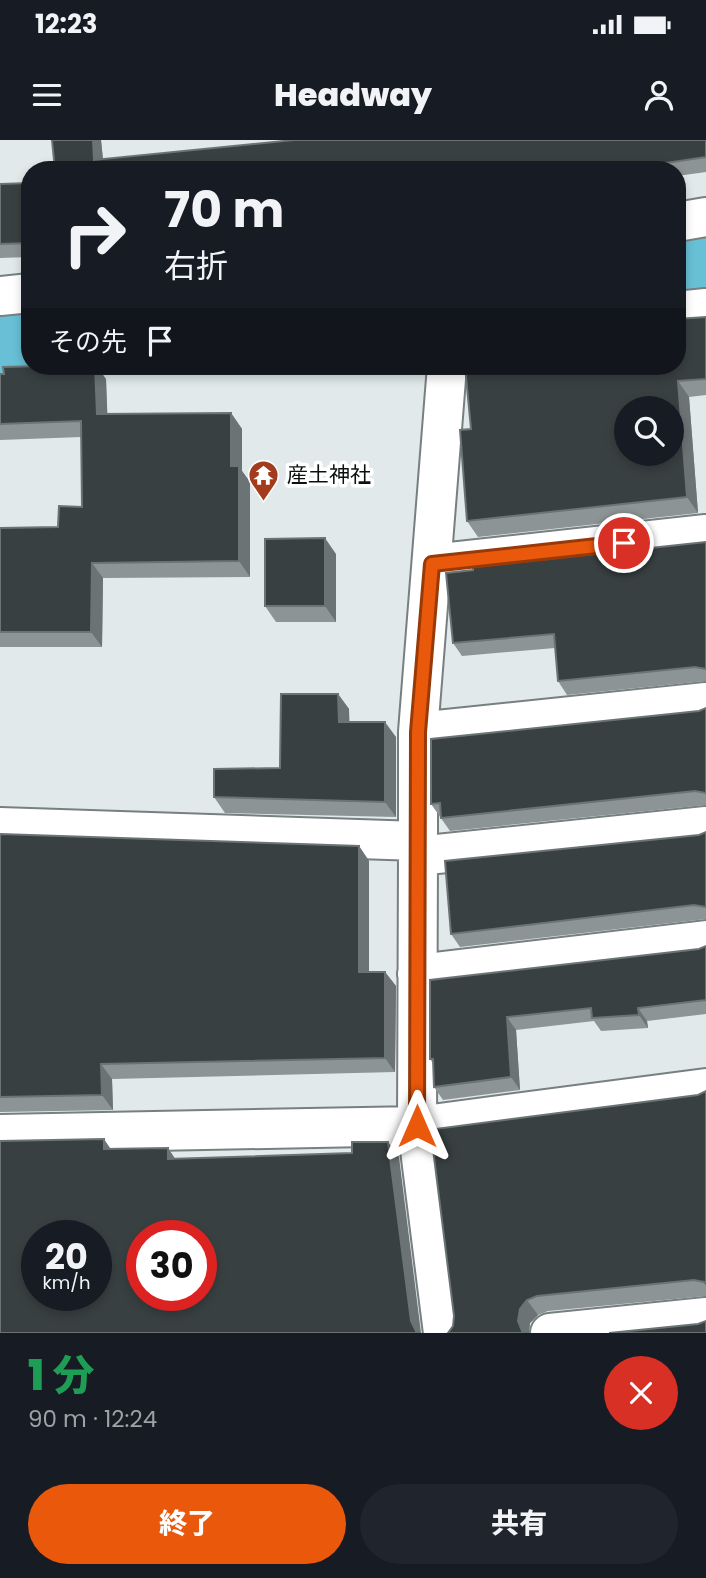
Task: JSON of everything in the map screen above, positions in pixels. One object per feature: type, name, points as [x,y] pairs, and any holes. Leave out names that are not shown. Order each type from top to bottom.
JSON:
[{"type":"street","points":[[686,220],[706,217]]},
{"type":"street","points":[[0,296],[21,294]]},
{"type":"street","points":[[686,310],[706,308]]},
{"type":"street","points":[[443,1333],[417,1126],[417,974],[418,732],[446,375]]},
{"type":"street","points":[[432,564],[706,534]]},
{"type":"street","points":[[418,732],[706,702]]},
{"type":"street","points":[[0,827],[418,849],[706,826]]},
{"type":"street","points":[[417,974],[706,940]]},
{"type":"street","points":[[0,1134],[417,1126],[706,1088]]},
{"type":"street","points":[[551,1333],[706,1317]]},
{"type":"building","points":[[52,140],[93,140],[94,160],[294,140],[706,140],[706,157],[680,161],[54,161]]},
{"type":"building","points":[[21,183],[21,243],[0,244],[0,184]]},
{"type":"building","points":[[706,317],[706,379],[678,381],[679,396],[614,396],[614,466],[684,466],[684,458],[687,497],[467,521],[460,430],[471,429],[466,375],[686,375],[686,318]]},
{"type":"building","points":[[21,366],[21,375],[95,375],[97,414],[231,413],[231,466],[239,466],[239,561],[92,563],[91,632],[0,632],[0,528],[58,527],[59,506],[82,507],[81,421],[0,424],[0,374],[4,374],[3,367]]},
{"type":"building","points":[[325,538],[325,606],[265,606],[265,539]]},
{"type":"building","points":[[706,542],[706,669],[695,667],[558,681],[554,634],[453,643],[446,573],[473,570],[473,567]]},
{"type":"building","points":[[281,694],[338,694],[339,722],[385,722],[385,802],[214,797],[214,769],[280,768]]},
{"type":"building","points":[[706,708],[706,793],[695,791],[441,818],[440,803],[431,804],[431,739],[699,711]]},
{"type":"building","points":[[706,832],[706,907],[694,905],[451,934],[445,861],[699,835]]},
{"type":"building","points":[[0,834],[359,846],[359,972],[385,972],[385,1058],[101,1064],[102,1095],[0,1097]]},
{"type":"building","points":[[706,946],[706,1000],[638,1008],[639,1015],[592,1018],[591,1008],[507,1017],[511,1077],[434,1087],[433,1059],[430,1059],[430,980],[699,949]]},
{"type":"building","points":[[706,1091],[706,1284],[694,1280],[537,1296],[527,1300],[520,1309],[518,1321],[524,1333],[448,1333],[453,1326],[454,1316],[432,1141],[436,1141],[435,1129],[698,1095]]},
{"type":"building","points":[[104,1139],[104,1149],[168,1148],[168,1159],[352,1153],[352,1142],[388,1142],[411,1321],[417,1333],[0,1333],[0,1141]]},
{"type":"building","points":[[706,1321],[706,1333],[609,1333],[698,1324]]},
{"type":"waterway","points":[[686,264],[706,262]]},
{"type":"waterway","points":[[0,344],[21,342]]},
{"type":"place","name":"産土神社","points":[[264,502]]},
{"type":"route","points":[[417,1126],[418,732],[432,564],[624,543]]}]
